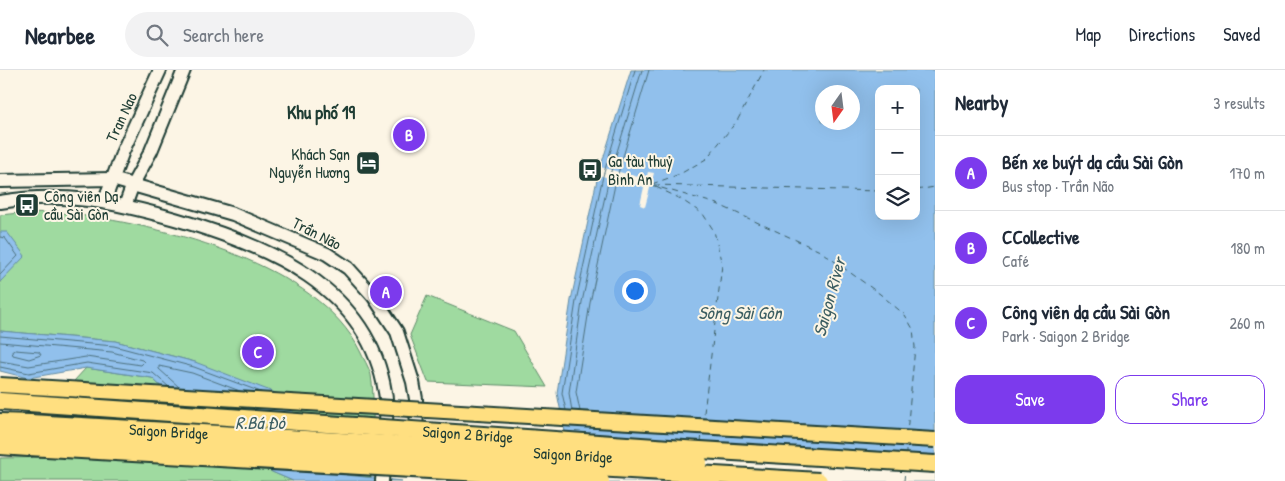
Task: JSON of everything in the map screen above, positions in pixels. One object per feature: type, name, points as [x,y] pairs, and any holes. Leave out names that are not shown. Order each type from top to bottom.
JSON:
[{"type":"highway","name":"Saigon 2 Bridge","points":[[0,401],[684,449],[935,464]]},
{"type":"highway","points":[[0,422],[29,435]]},
{"type":"highway","points":[[0,434],[29,435]]},
{"type":"highway","points":[[0,446],[29,435]]},
{"type":"highway","name":"Saigon Bridge","points":[[29,435],[935,475]]},
{"type":"highway","name":"Saigon Bridge","points":[[29,435],[818,481]]},
{"type":"main road","name":"Tran Nao","points":[[112,179],[160,70]]},
{"type":"main road","points":[[125,206],[133,184],[151,151],[184,70]]},
{"type":"main road","name":"Trần Não","points":[[0,181],[112,179],[133,184],[250,220],[316,248],[348,268],[377,301],[397,332],[413,382],[416,399],[417,453],[414,481]]},
{"type":"main road","points":[[104,202],[112,179]]},
{"type":"main road","points":[[0,202],[33,196],[62,196],[125,206],[227,234],[273,253],[326,287],[349,312],[370,347],[382,376],[386,400],[382,481]]},
{"type":"main road","name":"Saigon 2 Bridge","points":[[0,385],[935,440]]},
{"type":"main road","name":"Saigon Bridge","points":[[29,435],[602,481]]},
{"type":"green space","name":"Công viên Dạ cầu Sài Gòn","points":[[29,212],[66,213],[114,220],[195,240],[236,255],[276,273],[311,295],[339,321],[360,351],[371,375],[373,426],[371,478],[346,476],[306,430],[195,362],[115,341],[0,331],[0,215]]},
{"type":"green space","points":[[427,296],[514,331],[547,387],[428,382],[410,335]]},
{"type":"green space","points":[[86,368],[152,378],[195,418],[272,472],[293,481],[0,481],[0,458],[69,457],[74,381]]},
{"type":"water","name":"Sông Sài Gòn","points":[[631,70],[935,70],[935,481],[558,481],[565,432],[557,393],[571,300],[598,175]]},
{"type":"water","points":[[0,232],[7,232],[25,256],[0,282]]},
{"type":"water","name":"R.Bá Đỏ","points":[[0,331],[115,341],[195,362],[281,395],[306,430],[346,475],[402,481],[293,481],[272,472],[195,418],[152,378],[86,368],[28,378],[0,371]]},
{"type":"pier","points":[[600,167],[646,179],[648,172],[654,173],[645,207],[640,205],[644,187],[598,175]]},
{"type":"pier","points":[[560,448],[935,470],[935,481],[556,481]]},
{"type":"ferry route","points":[[652,184],[680,174],[706,159],[737,121],[764,70]]},
{"type":"ferry route","points":[[651,185],[717,204],[820,251],[880,294],[905,315],[913,329],[915,347],[907,433]]},
{"type":"ferry route","points":[[654,185],[875,191]]},
{"type":"ferry route","points":[[656,187],[679,198],[703,214],[714,231],[722,265],[703,421]]},
{"type":"ferry route","points":[[920,189],[935,187]]},
{"type":"ferry route","points":[[701,443],[702,432]]},
{"type":"ferry route","points":[[906,445],[906,456]]},
{"type":"ferry route","points":[[904,481],[905,470]]},
{"type":"place","name":"CCollective","points":[[409,135]]},
{"type":"place","name":"Khách Sạn Nguyễn Hương","points":[[368,163]]},
{"type":"place","name":"Ga tàu thuỷ Bình An","points":[[590,170]]},
{"type":"place","name":"Công viên Dạ cầu Sài Gòn","points":[[27,205]]},
{"type":"place","name":"Bến xe buýt dạ cầu Sài Gòn","points":[[386,292]]},
{"type":"place","name":"Công viên dạ cầu Sài Gòn","points":[[258,352]]},
{"type":"district","name":"Khu phố 19","points":[[321,112]]},
{"type":"water label","name":"Saigon River","points":[[829,297]]}]
